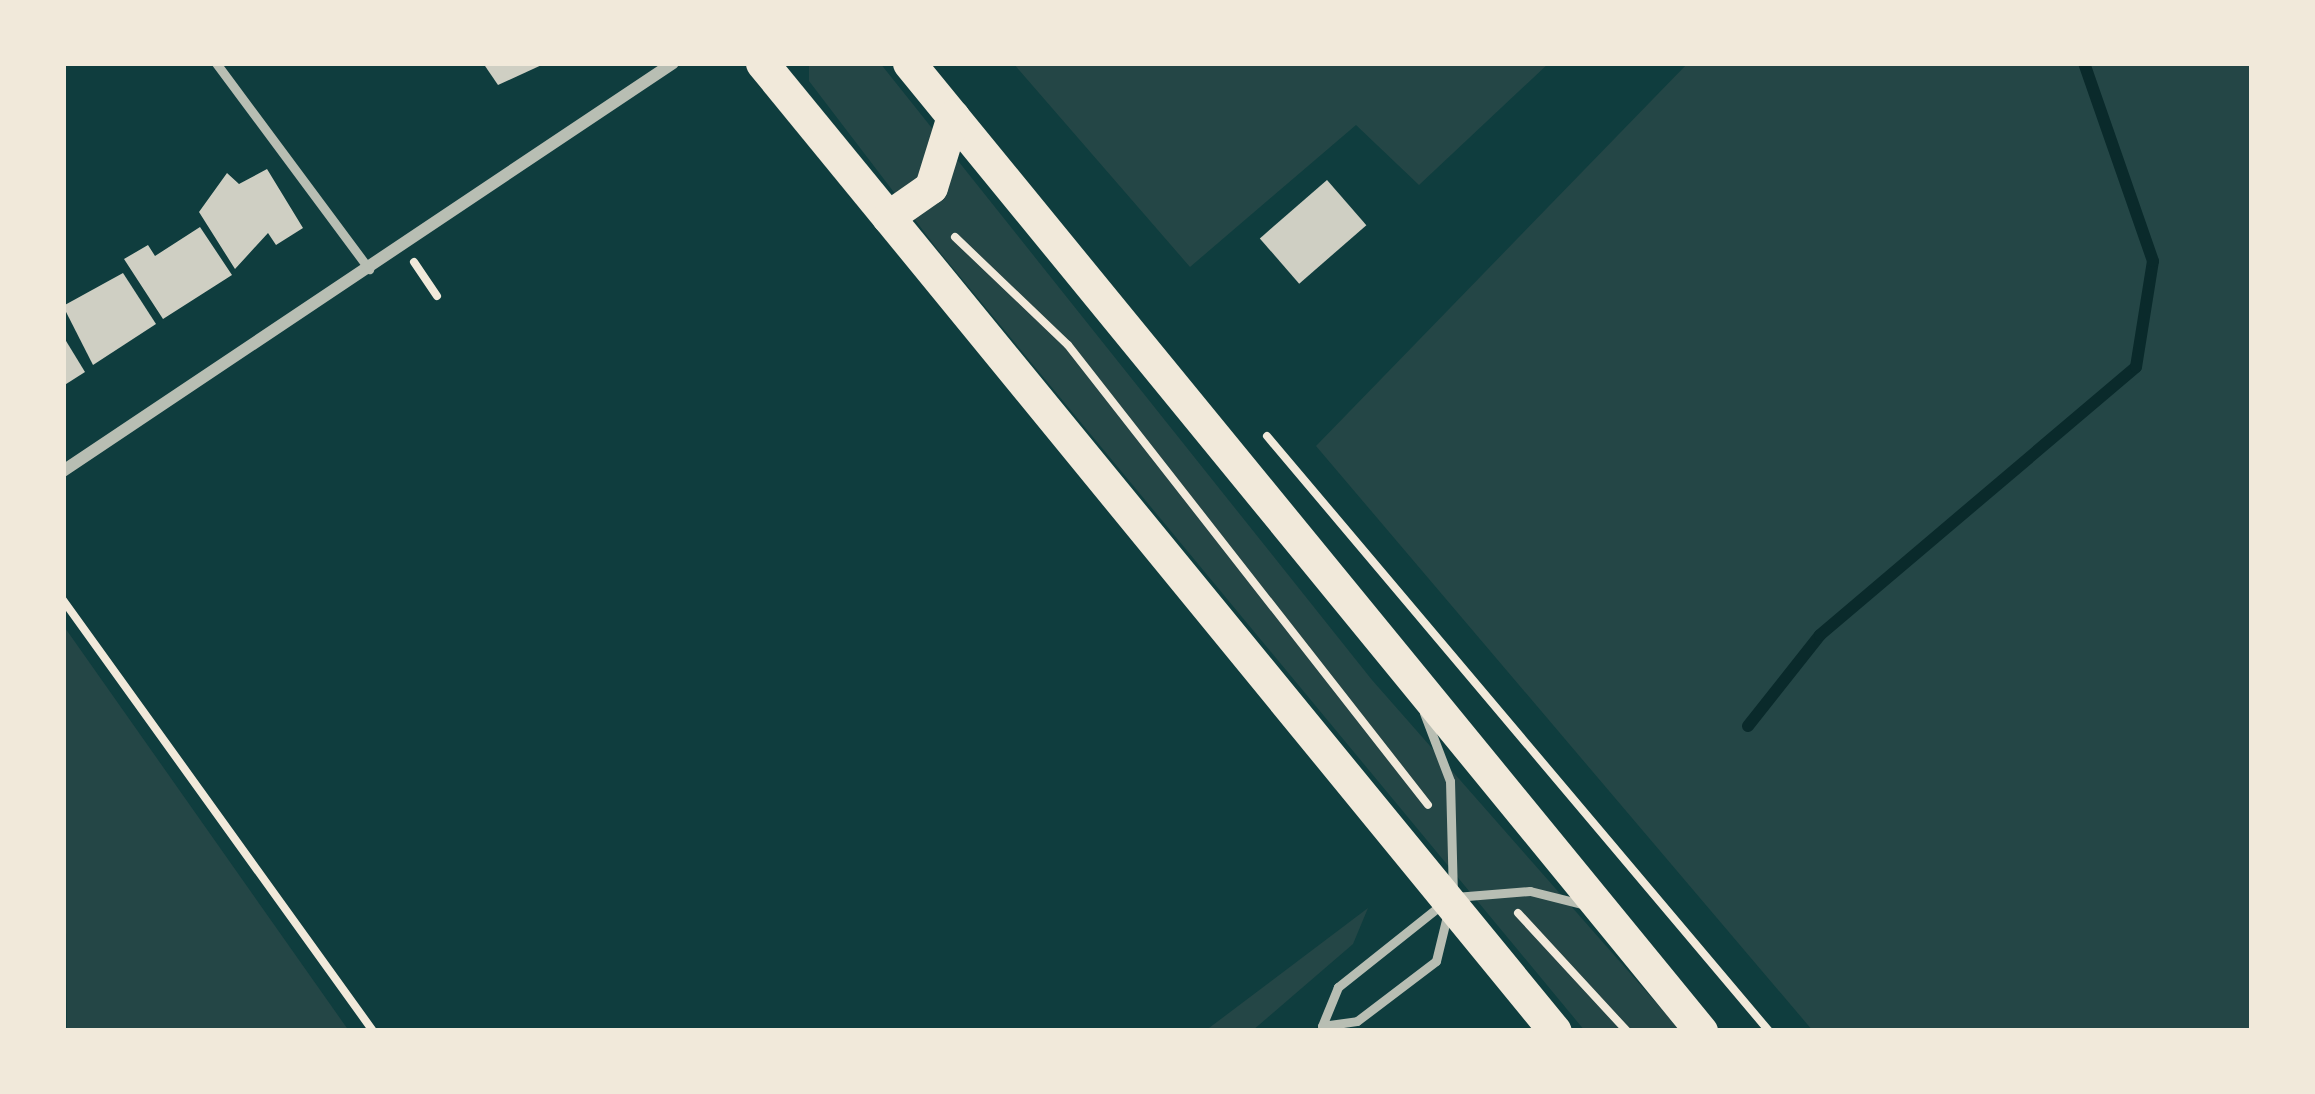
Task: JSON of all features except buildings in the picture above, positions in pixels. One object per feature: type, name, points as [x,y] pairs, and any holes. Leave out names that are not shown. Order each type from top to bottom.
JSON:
[{"type":"highway","points":[[762,63],[902,208],[1555,1031]]},
{"type":"highway","points":[[909,63],[1701,1031]]},
{"type":"highway","points":[[902,208],[931,187],[953,116]]},
{"type":"street","points":[[63,471],[673,63]]},
{"type":"lane","points":[[216,63],[369,269]]},
{"type":"lane","points":[[1319,1029],[1357,1021],[1436,961],[1452,897],[1460,842],[1446,763],[1399,659]]},
{"type":"lane","points":[[1319,1029],[1338,987],[1452,897],[1501,893],[1600,909]]},
{"type":"path","points":[[902,208],[1068,345],[1460,842]]},
{"type":"path","points":[[403,246],[437,296]]},
{"type":"path","points":[[1256,424],[1769,1031]]},
{"type":"path","points":[[63,600],[373,1031]]},
{"type":"path","points":[[1501,893],[1627,1031]]},
{"type":"shaded area","points":[[809,63],[880,63],[1372,680],[1681,1031],[1585,1031],[938,250],[809,81]]},
{"type":"shaded area","points":[[1013,63],[1549,63],[1419,185],[1356,125],[1190,267]]},
{"type":"shaded area","points":[[1688,63],[2252,63],[2252,1031],[1813,1031],[1316,446]]},
{"type":"shaded area","points":[[63,625],[349,1031],[67,1031]]},
{"type":"shaded area","points":[[1368,908],[1353,944],[1252,1031],[1205,1031]]},
{"type":"waterway","points":[[1748,726],[1820,635],[2136,367],[2153,261],[2084,63]]}]
